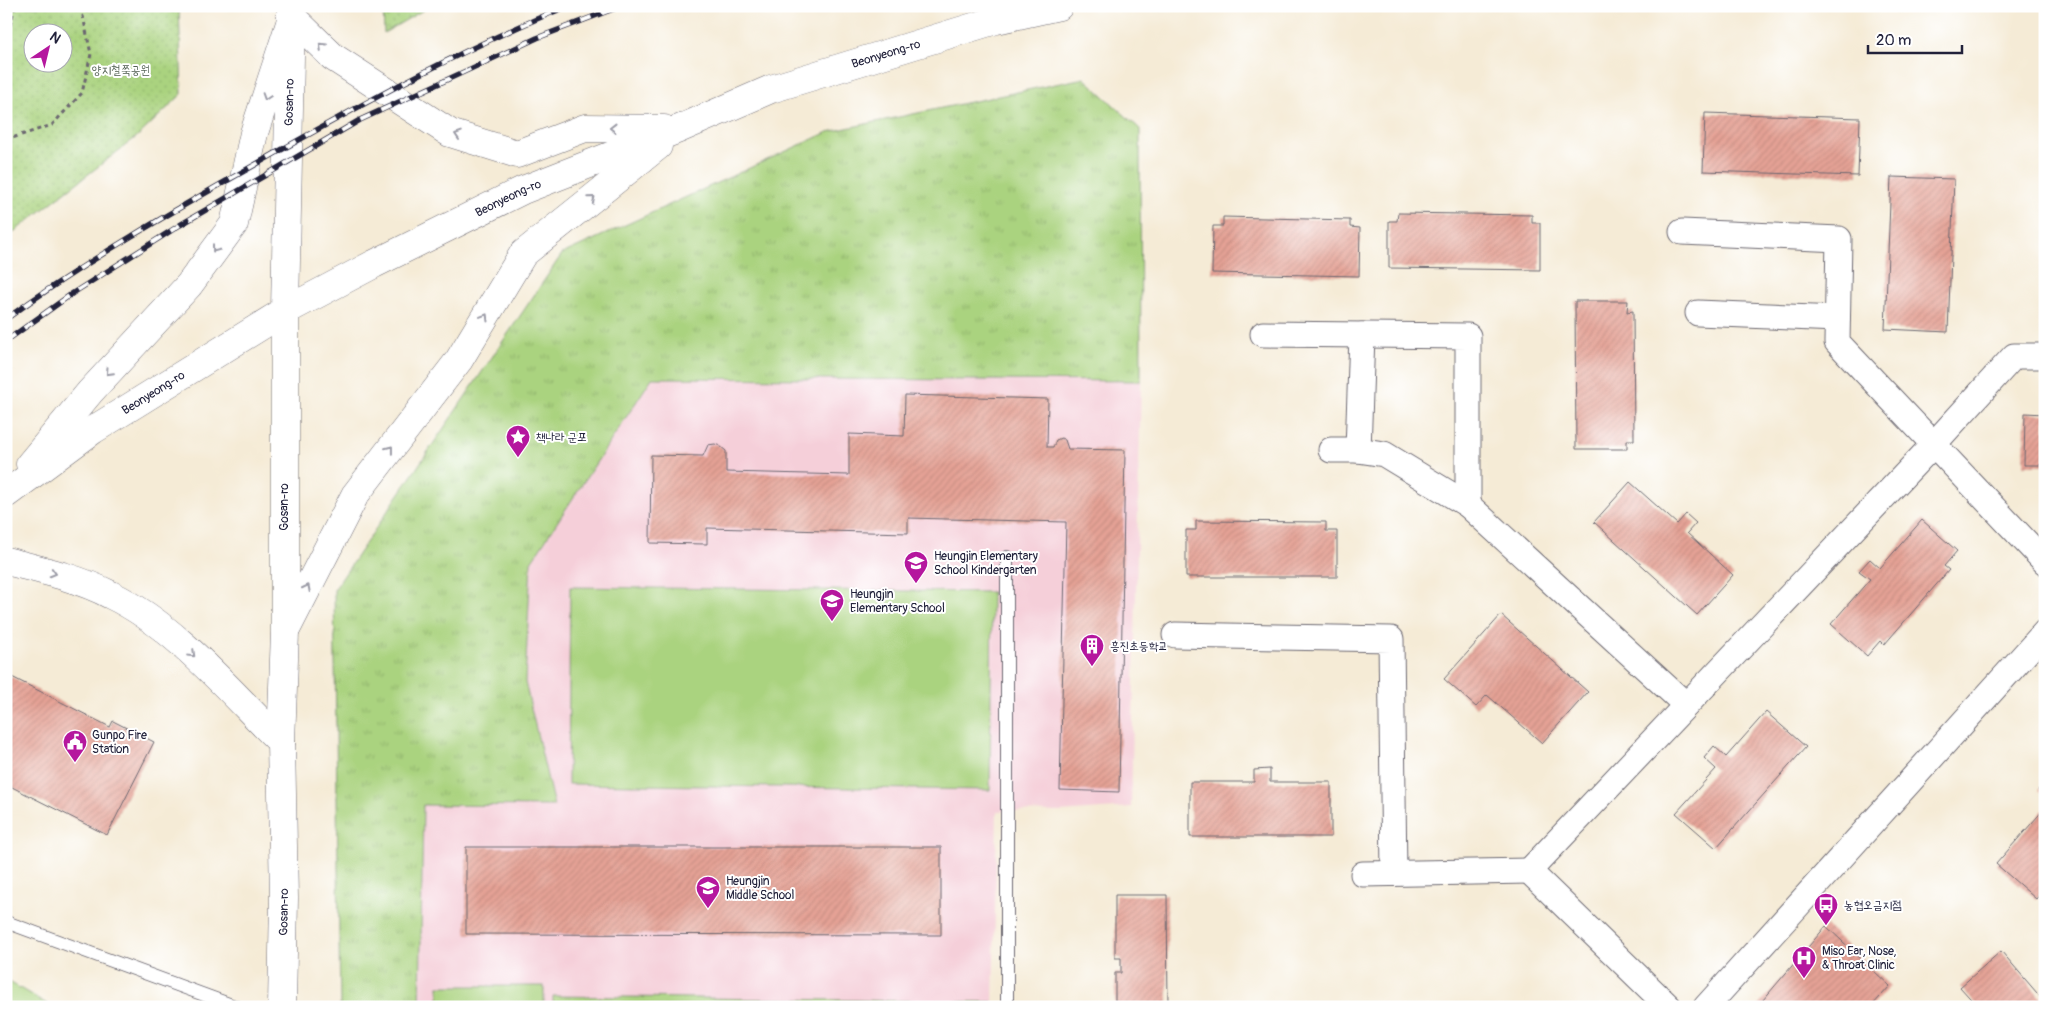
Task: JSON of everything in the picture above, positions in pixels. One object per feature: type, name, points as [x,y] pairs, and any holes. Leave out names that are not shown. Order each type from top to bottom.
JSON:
[{"type":"street","name":"Beonyeong-ro","points":[[6,493],[93,430],[285,311],[374,264],[523,190],[679,129],[771,89],[996,20],[1059,6]]},
{"type":"street","points":[[6,493],[90,392],[188,285],[234,224],[254,133],[292,12],[333,56],[450,133],[517,154],[585,128],[679,129]]},
{"type":"street","name":"Gosan-ro","points":[[282,1007],[284,898],[281,742],[285,632],[285,311],[292,12]]},
{"type":"street","points":[[285,632],[355,494],[459,360],[523,254],[679,129]]},
{"type":"street","points":[[1682,232],[1839,239],[1837,342],[2045,562]]},
{"type":"street","points":[[1698,313],[1837,319]]},
{"type":"street","points":[[1263,334],[1468,336],[1468,505]]},
{"type":"street","points":[[1358,450],[1362,335]]},
{"type":"street","points":[[1363,874],[1529,871],[1933,445],[2014,356],[2045,356]]},
{"type":"street","points":[[1330,450],[1358,450],[1384,454],[1468,505],[1686,705]]},
{"type":"street","points":[[6,561],[83,582],[114,596],[146,616],[177,639],[281,742]]},
{"type":"street","points":[[1706,1007],[2045,632]]},
{"type":"street","points":[[1175,635],[1391,639],[1394,874]]},
{"type":"street","points":[[1529,871],[1669,1007]]},
{"type":"lane","points":[[1007,557],[1007,1007]]},
{"type":"lane","points":[[6,922],[237,1007]]},
{"type":"path","points":[[6,41],[15,6]]},
{"type":"path","points":[[6,140],[52,125],[82,93],[91,54],[83,16],[90,6]]},
{"type":"shaded area","name":"Heungjin Elementary School","points":[[652,378],[1141,381],[1131,807],[1060,812],[997,811],[993,1007],[420,1007],[423,805],[554,806],[525,682],[531,562]]},
{"type":"green space","name":"양지철쭉공원","points":[[6,6],[179,6],[182,94],[139,135],[6,238]]},
{"type":"green space","points":[[383,6],[430,6],[384,33]]},
{"type":"green space","points":[[1084,78],[1140,129],[1141,381],[652,378],[531,562],[525,682],[554,806],[423,805],[420,1007],[340,1007],[334,590],[562,254],[828,132]]},
{"type":"green space","points":[[570,587],[992,592],[990,790],[568,784]]},
{"type":"green space","points":[[6,980],[52,1007],[6,1007]]},
{"type":"green space","points":[[439,986],[544,986],[544,1007],[439,1007]]},
{"type":"green space","points":[[553,996],[992,1002],[992,1007],[553,1007]]},
{"type":"building","points":[[1705,113],[1860,118],[1858,176],[1703,171]]},
{"type":"building","points":[[1891,177],[1954,179],[1948,332],[1885,329]]},
{"type":"building","points":[[1398,213],[1532,215],[1532,223],[1540,223],[1540,270],[1389,268],[1389,221],[1397,221]]},
{"type":"building","points":[[1223,217],[1350,220],[1350,227],[1360,228],[1359,276],[1212,273],[1213,226],[1223,226]]},
{"type":"building","points":[[1575,301],[1628,301],[1627,312],[1633,311],[1634,440],[1627,440],[1627,449],[1576,449]]},
{"type":"building","name":"흥진초등학교","points":[[905,395],[1048,399],[1047,447],[1053,447],[1056,440],[1061,438],[1065,440],[1068,449],[1125,450],[1119,792],[1060,790],[1066,522],[908,518],[908,533],[707,528],[707,544],[650,543],[651,455],[703,456],[708,445],[715,444],[726,451],[726,472],[849,475],[849,434],[904,436]]},
{"type":"building","points":[[2025,413],[2045,414],[2045,465],[2024,465]]},
{"type":"building","points":[[1630,482],[1677,524],[1686,514],[1696,523],[1687,533],[1733,575],[1697,615],[1594,522]]},
{"type":"building","points":[[1922,520],[1957,551],[1944,566],[1949,570],[1884,645],[1880,641],[1867,656],[1831,624],[1870,579],[1859,571],[1870,559],[1880,568]]},
{"type":"building","points":[[1196,521],[1326,522],[1326,531],[1337,531],[1337,577],[1186,577],[1186,530],[1196,530]]},
{"type":"building","points":[[1501,615],[1588,692],[1542,743],[1487,695],[1476,707],[1444,679]]},
{"type":"building","name":"Gunpo Fire Station","points":[[6,674],[110,727],[113,721],[154,742],[107,835],[6,784]]},
{"type":"building","points":[[1766,712],[1806,747],[1716,848],[1676,813],[1716,769],[1704,758],[1714,746],[1726,757]]},
{"type":"building","points":[[1270,769],[1270,782],[1331,782],[1331,837],[1190,837],[1190,782],[1254,782],[1254,770]]},
{"type":"building","points":[[2045,782],[2045,797],[2038,790]]},
{"type":"building","points":[[2045,808],[2045,889],[2036,899],[1996,864]]},
{"type":"building","points":[[466,847],[941,847],[941,935],[466,934]]},
{"type":"building","points":[[1115,895],[1167,895],[1168,1007],[1115,1007],[1115,973],[1121,973],[1121,958],[1115,958]]},
{"type":"building","points":[[1826,926],[1890,986],[1871,1007],[1757,1007]]},
{"type":"building","points":[[2001,951],[2043,1000],[2045,999],[2045,1007],[1978,1007],[1960,987]]},
{"type":"railway","points":[[6,319],[68,276],[131,237],[335,120],[450,59],[568,6]]},
{"type":"railway","points":[[6,341],[73,293],[180,225],[360,120],[537,38],[621,6]]},
{"type":"place","name":"책나라 군포","points":[[518,458]]},
{"type":"place","name":"Heungjin Elementary School Kindergarten","points":[[916,584]]},
{"type":"place","name":"Heungjin Elementary School","points":[[832,622]]},
{"type":"place","name":"흥진초등학교","points":[[1092,667]]},
{"type":"place","name":"Gunpo Fire Station","points":[[75,763]]},
{"type":"place","name":"Heungjin Middle School","points":[[708,909]]},
{"type":"place","name":"농협오금지점","points":[[1826,926]]},
{"type":"place","name":"Miso Ear, Nose, & Throat Clinic","points":[[1804,979]]}]
